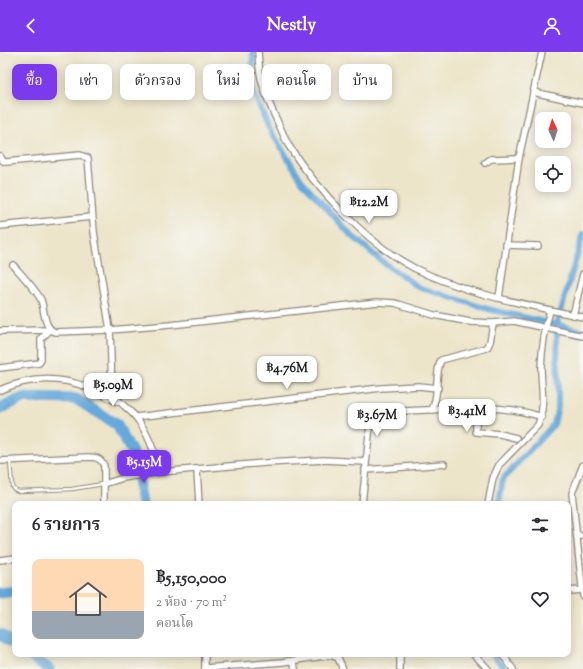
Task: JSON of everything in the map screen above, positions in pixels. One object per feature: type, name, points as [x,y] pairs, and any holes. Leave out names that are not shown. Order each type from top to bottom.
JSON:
[{"type":"street","points":[[258,52],[261,80],[288,145],[317,183],[350,219],[386,250],[414,267],[442,280],[498,298],[583,317]]},
{"type":"street","points":[[498,298],[519,158],[542,52]]},
{"type":"street","points":[[533,92],[583,103]]},
{"type":"street","points":[[0,156],[3,161],[6,162],[80,156],[88,158],[90,166],[92,217],[110,330],[111,384],[113,393],[136,417],[147,435],[161,472]]},
{"type":"street","points":[[485,163],[491,160],[519,158]]},
{"type":"street","points":[[0,226],[92,217]]},
{"type":"street","points":[[506,244],[538,246]]},
{"type":"street","points":[[13,265],[40,299],[47,325],[50,330]]},
{"type":"street","points":[[571,314],[583,274]]},
{"type":"street","points":[[0,331],[50,330],[60,333],[110,330],[194,323],[377,302],[395,303],[434,315],[470,322],[493,323],[514,321],[583,336]]},
{"type":"street","points":[[489,501],[493,478],[499,465],[538,425],[542,417],[543,404],[541,367],[553,310]]},
{"type":"street","points":[[432,410],[436,402],[438,367],[441,360],[487,348],[490,342],[493,323]]},
{"type":"street","points":[[0,368],[39,363],[41,360],[40,339],[50,330]]},
{"type":"street","points":[[0,390],[21,382],[48,379],[83,386],[120,402]]},
{"type":"street","points":[[136,417],[381,388],[418,386],[438,388]]},
{"type":"street","points":[[362,501],[365,462],[371,415],[379,412],[496,407],[526,412],[542,417]]},
{"type":"street","points":[[473,408],[476,411],[476,432],[500,434],[516,438]]},
{"type":"street","points":[[0,461],[88,457],[97,458],[103,464],[104,501]]},
{"type":"street","points":[[104,484],[123,478],[161,472],[302,461],[365,462]]},
{"type":"street","points":[[365,470],[444,464]]},
{"type":"street","points":[[571,591],[582,593],[572,493],[583,465]]},
{"type":"street","points":[[197,470],[199,501]]},
{"type":"street","points":[[576,536],[583,536]]},
{"type":"street","points":[[0,560],[12,558]]},
{"type":"street","points":[[205,657],[205,668],[326,657]]},
{"type":"street","points":[[337,657],[340,660],[343,669]]},
{"type":"street","points":[[400,657],[400,669]]},
{"type":"street","points":[[477,657],[488,669]]},
{"type":"street","points":[[504,657],[513,669]]},
{"type":"street","points":[[294,661],[295,669]]},
{"type":"lane","points":[[10,461],[12,486],[18,491],[72,489],[104,484]]},
{"type":"waterway","points":[[253,52],[252,72],[254,94],[269,128],[302,181],[350,234],[384,263],[418,287],[488,309],[583,331]]},
{"type":"waterway","points":[[499,501],[503,479],[554,424],[558,406],[557,325],[583,234]]},
{"type":"waterway","points":[[0,409],[22,398],[76,399],[117,425],[134,456],[142,501]]},
{"type":"waterway","points":[[0,593],[12,591]]},
{"type":"waterway","points":[[0,634],[12,643]]},
{"type":"waterway","points":[[32,657],[49,669]]},
{"type":"waterway","points":[[495,657],[506,669]]}]
